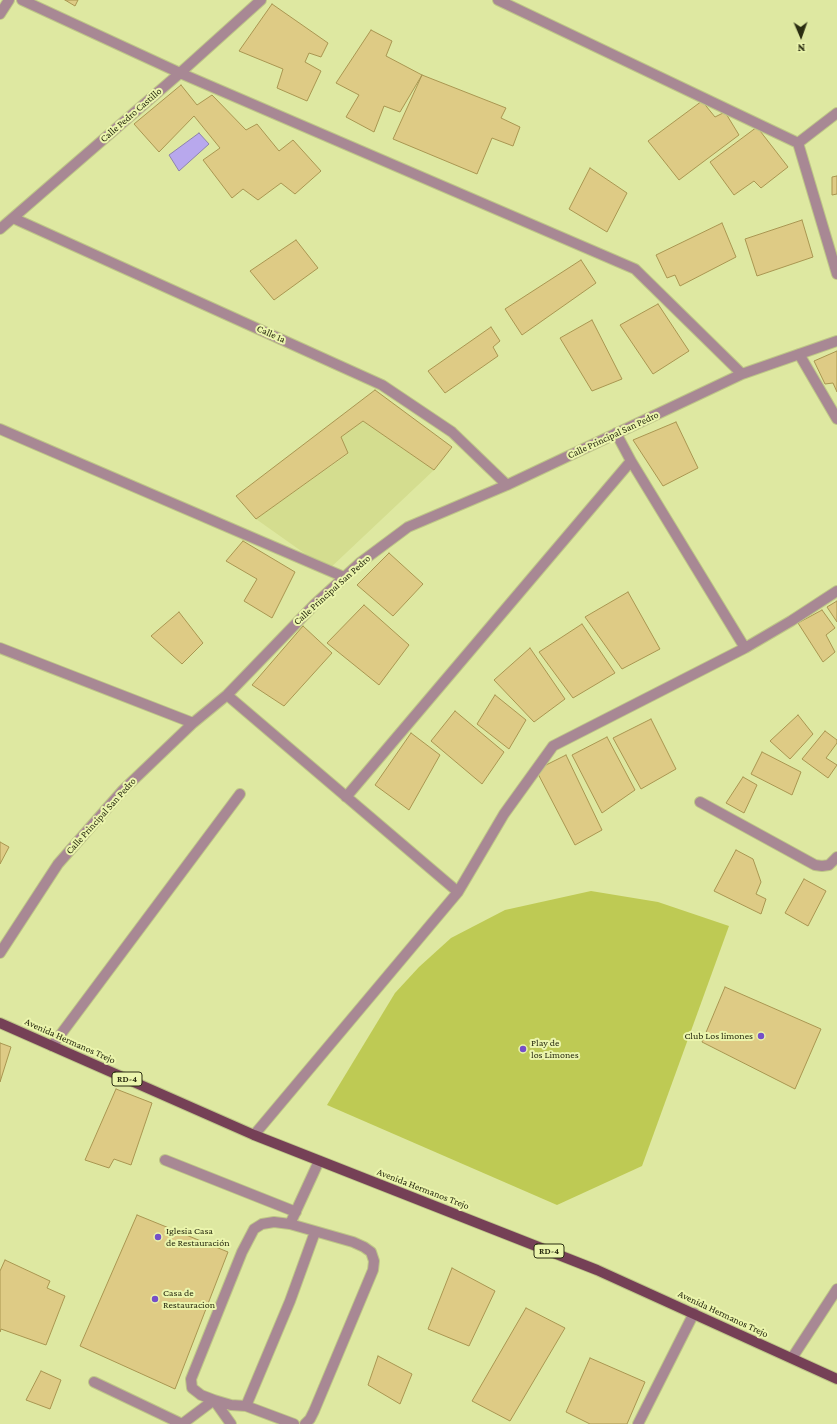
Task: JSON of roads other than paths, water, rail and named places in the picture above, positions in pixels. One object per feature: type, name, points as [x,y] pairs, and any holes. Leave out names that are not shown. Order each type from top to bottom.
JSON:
[{"type":"main road","name":"Avenida Hermanos Trejo","points":[[0,1023],[254,1135],[597,1270],[837,1379]]},
{"type":"street","points":[[0,14],[9,0]]},
{"type":"street","points":[[22,0],[180,73],[635,269],[742,374]]},
{"type":"street","name":"Calle Pedro Castillo","points":[[0,229],[180,73],[261,0]]},
{"type":"street","points":[[498,0],[798,143],[837,274]]},
{"type":"street","points":[[798,143],[837,114]]},
{"type":"street","name":"Calle 1a","points":[[13,218],[382,385],[452,432],[507,485]]},
{"type":"street","name":"Calle Principal San Pedro","points":[[0,954],[58,864],[123,790],[193,723],[227,695],[315,604],[344,577],[361,562],[408,527],[507,485],[742,374],[837,341]]},
{"type":"street","points":[[799,354],[837,419]]},
{"type":"street","points":[[0,429],[344,577]]},
{"type":"street","points":[[616,433],[631,462],[745,648]]},
{"type":"street","points":[[346,797],[631,462]]},
{"type":"street","points":[[254,1135],[458,892],[504,814],[553,746],[745,648],[791,621],[837,591]]},
{"type":"street","points":[[0,648],[193,723]]},
{"type":"street","points":[[227,695],[458,892]]},
{"type":"street","points":[[52,1046],[240,794]]},
{"type":"street","points":[[700,802],[815,865],[829,865],[837,857]]},
{"type":"street","points":[[165,1160],[296,1212]]},
{"type":"street","points":[[290,1224],[319,1161]]},
{"type":"street","points":[[294,1424],[246,1406],[231,1405],[214,1400],[194,1391],[192,1388],[191,1379],[242,1252],[254,1229],[262,1224],[274,1222],[290,1224],[353,1242],[364,1247],[370,1252],[374,1261],[373,1270],[314,1411],[310,1419],[305,1424]]},
{"type":"street","points":[[246,1406],[290,1301],[315,1232]]},
{"type":"street","points":[[792,1358],[837,1289]]},
{"type":"street","points":[[638,1424],[694,1313]]},
{"type":"street","points":[[94,1382],[182,1424],[214,1400]]},
{"type":"street","points":[[214,1400],[231,1424]]},
{"type":"place","name":"Club Los limones","points":[[761,1036]]},
{"type":"place","name":"Play de los Limones","points":[[523,1049]]},
{"type":"place","name":"Iglesia Casa de Restauración","points":[[158,1237]]},
{"type":"place","name":"Casa de Restauracion","points":[[155,1299]]}]
